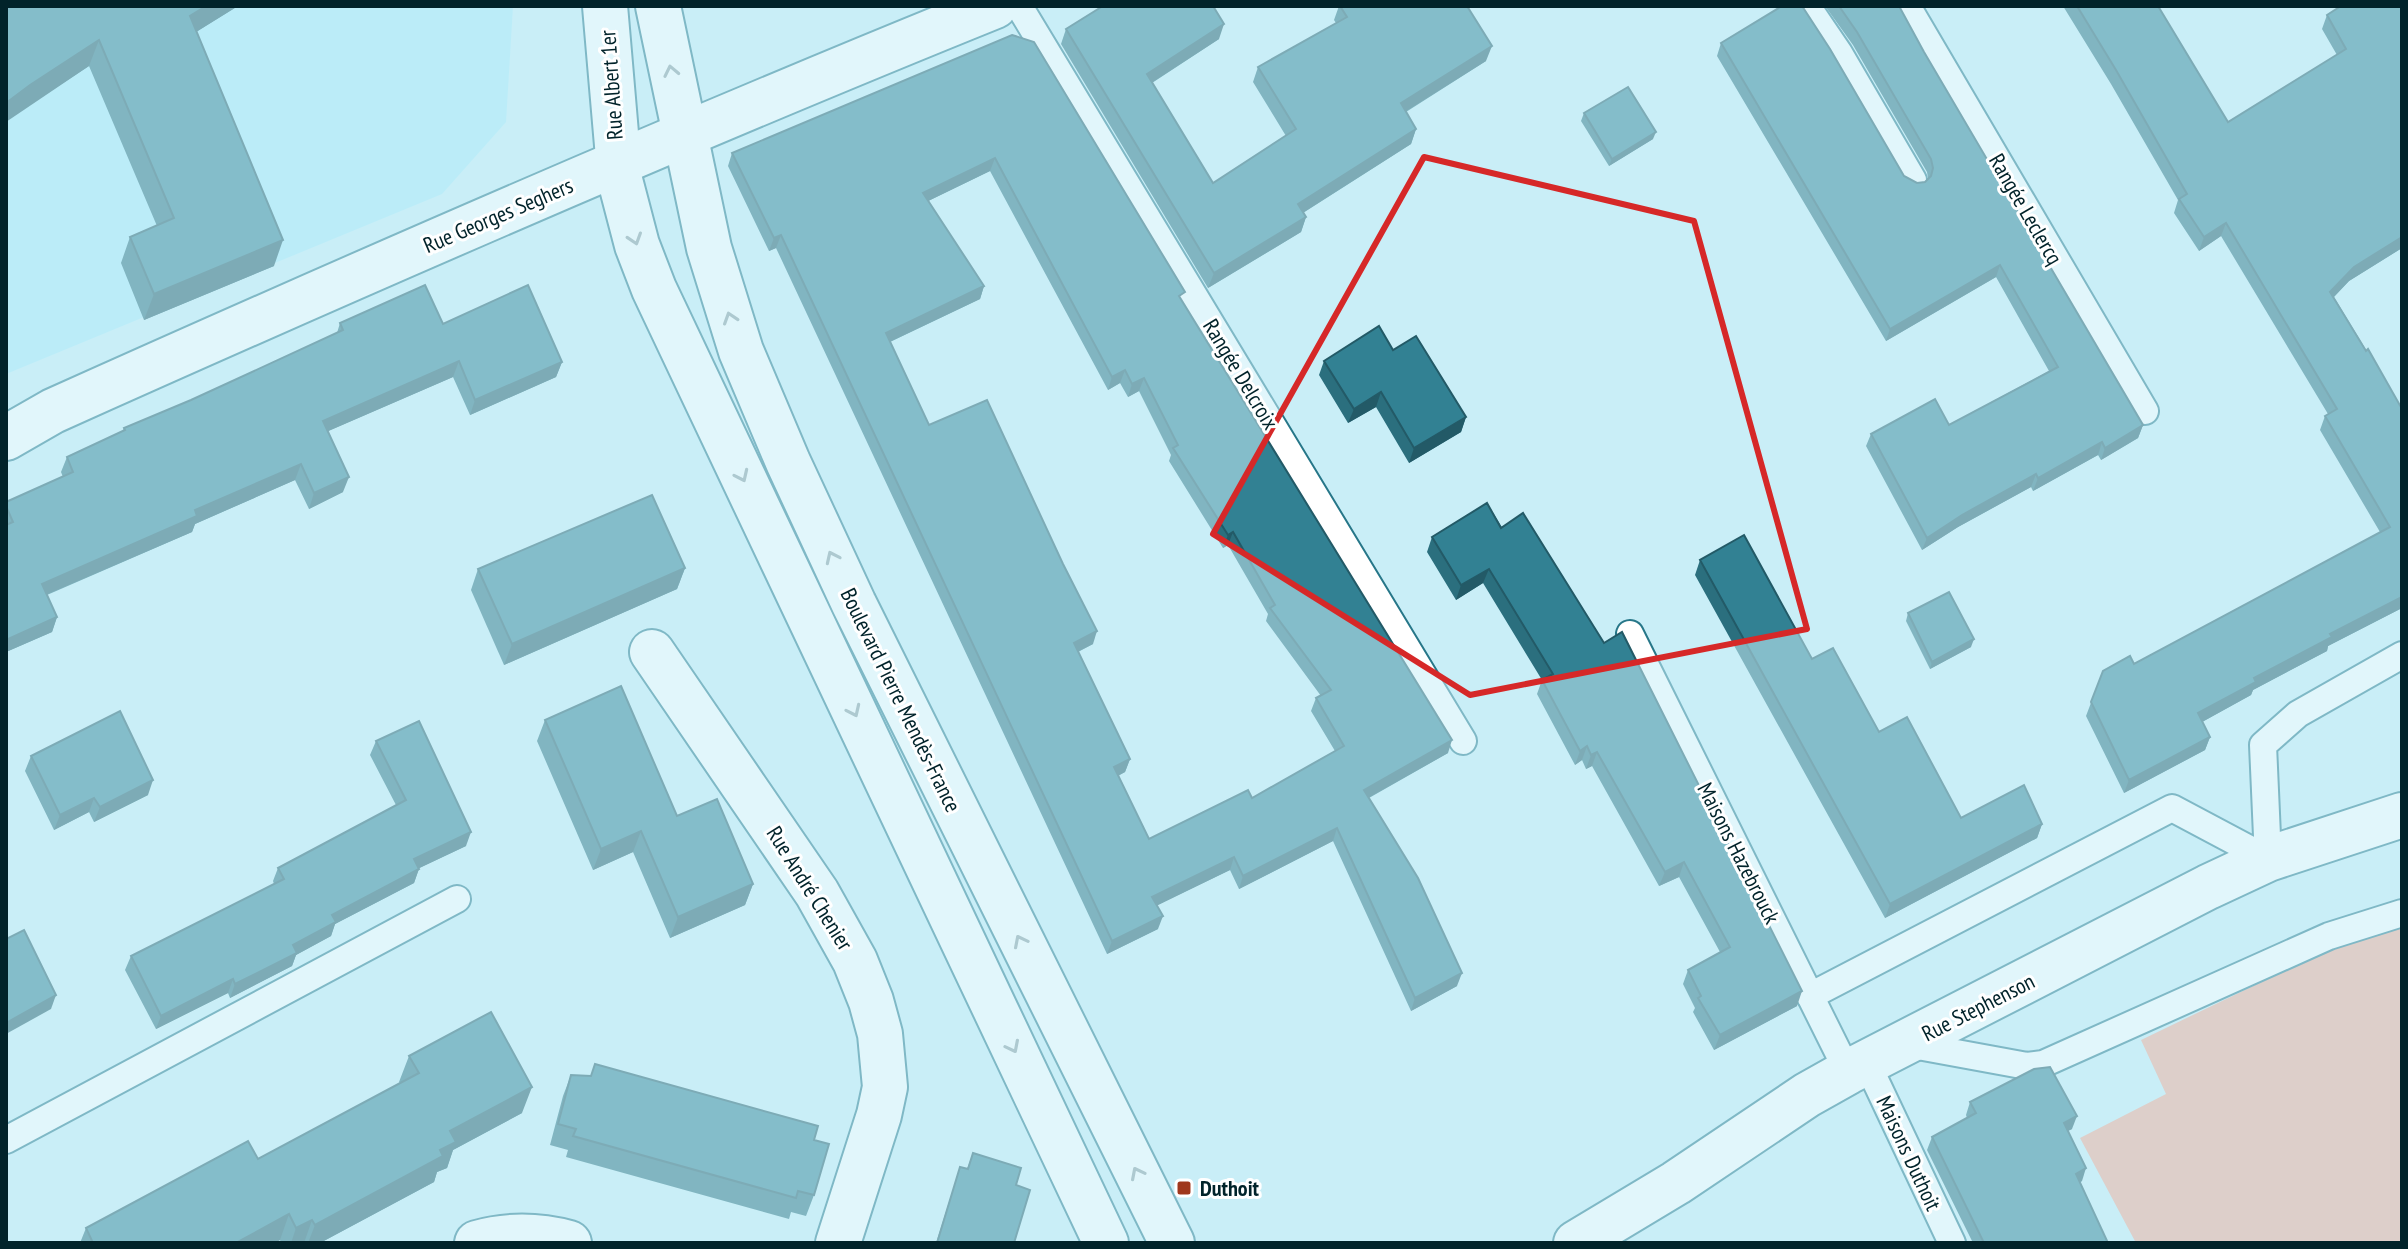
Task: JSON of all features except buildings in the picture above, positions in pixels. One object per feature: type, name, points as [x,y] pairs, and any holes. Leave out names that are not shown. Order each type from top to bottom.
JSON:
[{"type":"street","name":"Rue Albert 1er","points":[[605,6],[618,163]]},
{"type":"street","points":[[658,6],[684,135]]},
{"type":"street","name":"Rue Georges Seghers","points":[[6,438],[53,411],[173,357],[618,163],[995,6]]},
{"type":"street","name":"Boulevard Pierre Mendès-France","points":[[684,135],[723,297],[741,351],[788,462],[966,832],[1172,1243]]},
{"type":"street","name":"Boulevard Pierre Mendès-France","points":[[618,163],[626,212],[654,289],[1106,1243]]},
{"type":"street","name":"Rue André Chenier","points":[[652,652],[817,893],[855,961],[871,1001],[880,1034],[885,1087],[838,1243]]},
{"type":"street","name":"Rue Stephenson","points":[[1576,1243],[1676,1183],[1807,1095],[1858,1067],[2268,859],[2402,815]]},
{"type":"street","points":[[477,1243],[514,1236],[569,1243]]},
{"type":"lane","name":"Rangée Delcroix","points":[[1019,6],[1463,741]]},
{"type":"lane","points":[[1807,6],[1839,53],[1913,180]]},
{"type":"lane","name":"Rangée Leclercq","points":[[1907,6],[2145,411]]},
{"type":"lane","name":"Maisons Hazebrouck","points":[[1630,634],[1810,996],[1858,1067]]},
{"type":"lane","points":[[2268,859],[2263,745],[2298,714],[2402,655]]},
{"type":"lane","points":[[1810,996],[2172,808],[2268,859]]},
{"type":"lane","points":[[6,1140],[457,899]]},
{"type":"lane","points":[[1907,1044],[2027,1066],[2043,1064],[2329,936],[2402,913]]},
{"type":"lane","name":"Maisons Duthoit","points":[[1858,1067],[1952,1243]]},
{"type":"highlighted area","points":[[1424,157],[1694,221],[1807,629],[1470,695],[1213,534]]},
{"type":"shaded area","points":[[6,6],[513,6],[506,122],[442,194],[6,374]]},
{"type":"shaded area","points":[[2402,928],[2402,1243],[2136,1243],[2080,1138],[2166,1094],[2141,1040],[2336,946]]},
{"type":"place","name":"Duthoit","points":[[1184,1188]]}]
